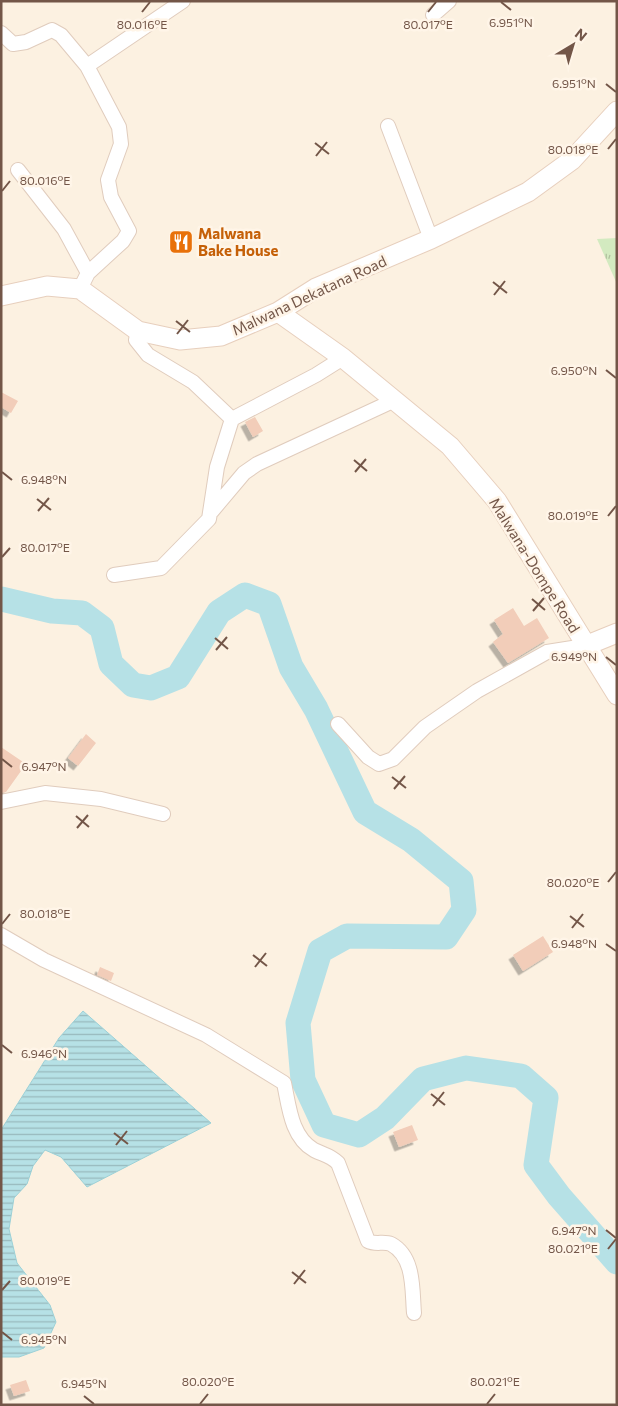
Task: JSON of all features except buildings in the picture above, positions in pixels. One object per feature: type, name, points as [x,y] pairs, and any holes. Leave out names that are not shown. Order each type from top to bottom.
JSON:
[{"type":"main road","name":"Malwana Dekatana Road","points":[[84,281],[138,330],[180,340],[221,336],[278,312],[316,288],[431,239],[528,192],[572,160],[617,111]]},
{"type":"main road","points":[[1,296],[47,286],[84,281]]},
{"type":"main road","name":"Malwana-Dompe Road","points":[[278,312],[343,358],[450,446],[498,502],[585,646],[617,695]]},
{"type":"main road","points":[[585,646],[617,633]]},
{"type":"street","points":[[87,66],[183,1]]},
{"type":"street","points":[[433,15],[449,1]]},
{"type":"street","points":[[1,33],[13,44],[26,42],[52,30],[61,35],[87,66],[119,127],[121,144],[108,180],[111,197],[129,231],[123,241],[84,281],[64,229],[18,170]]},
{"type":"street","points":[[388,126],[431,239]]},
{"type":"street","points":[[138,330],[136,340],[148,355],[193,382],[232,419]]},
{"type":"street","points":[[114,576],[160,568],[209,519],[212,511],[217,467],[232,419],[316,375],[343,358]]},
{"type":"street","points":[[212,511],[244,473],[257,464],[395,400]]},
{"type":"street","points":[[338,724],[368,757],[379,764],[393,759],[425,727],[477,691],[547,652],[585,646]]},
{"type":"street","points":[[1,802],[45,794],[101,799],[163,814]]},
{"type":"street","points":[[1,936],[44,960],[206,1035],[284,1083],[291,1118],[298,1133],[313,1149],[330,1155],[338,1163],[368,1241],[390,1244],[404,1255],[411,1272],[414,1313]]},
{"type":"green space","points":[[617,238],[617,284],[597,239]]},
{"type":"water","points":[[83,1011],[211,1123],[87,1187],[61,1157],[45,1150],[33,1166],[27,1184],[14,1198],[9,1229],[17,1263],[50,1305],[56,1322],[44,1348],[19,1357],[1,1357],[1,1130],[59,1038]]},
{"type":"waterway","points":[[1,599],[52,611],[82,613],[102,628],[111,664],[133,685],[151,688],[178,677],[219,612],[245,595],[269,604],[291,667],[316,709],[365,812],[411,840],[461,881],[464,910],[446,937],[347,936],[320,951],[298,1023],[303,1080],[324,1125],[359,1135],[385,1118],[423,1079],[466,1068],[521,1076],[546,1098],[536,1165],[559,1196],[617,1262]]},
{"type":"place","name":"Malwana Bake House","points":[[181,242]]}]
